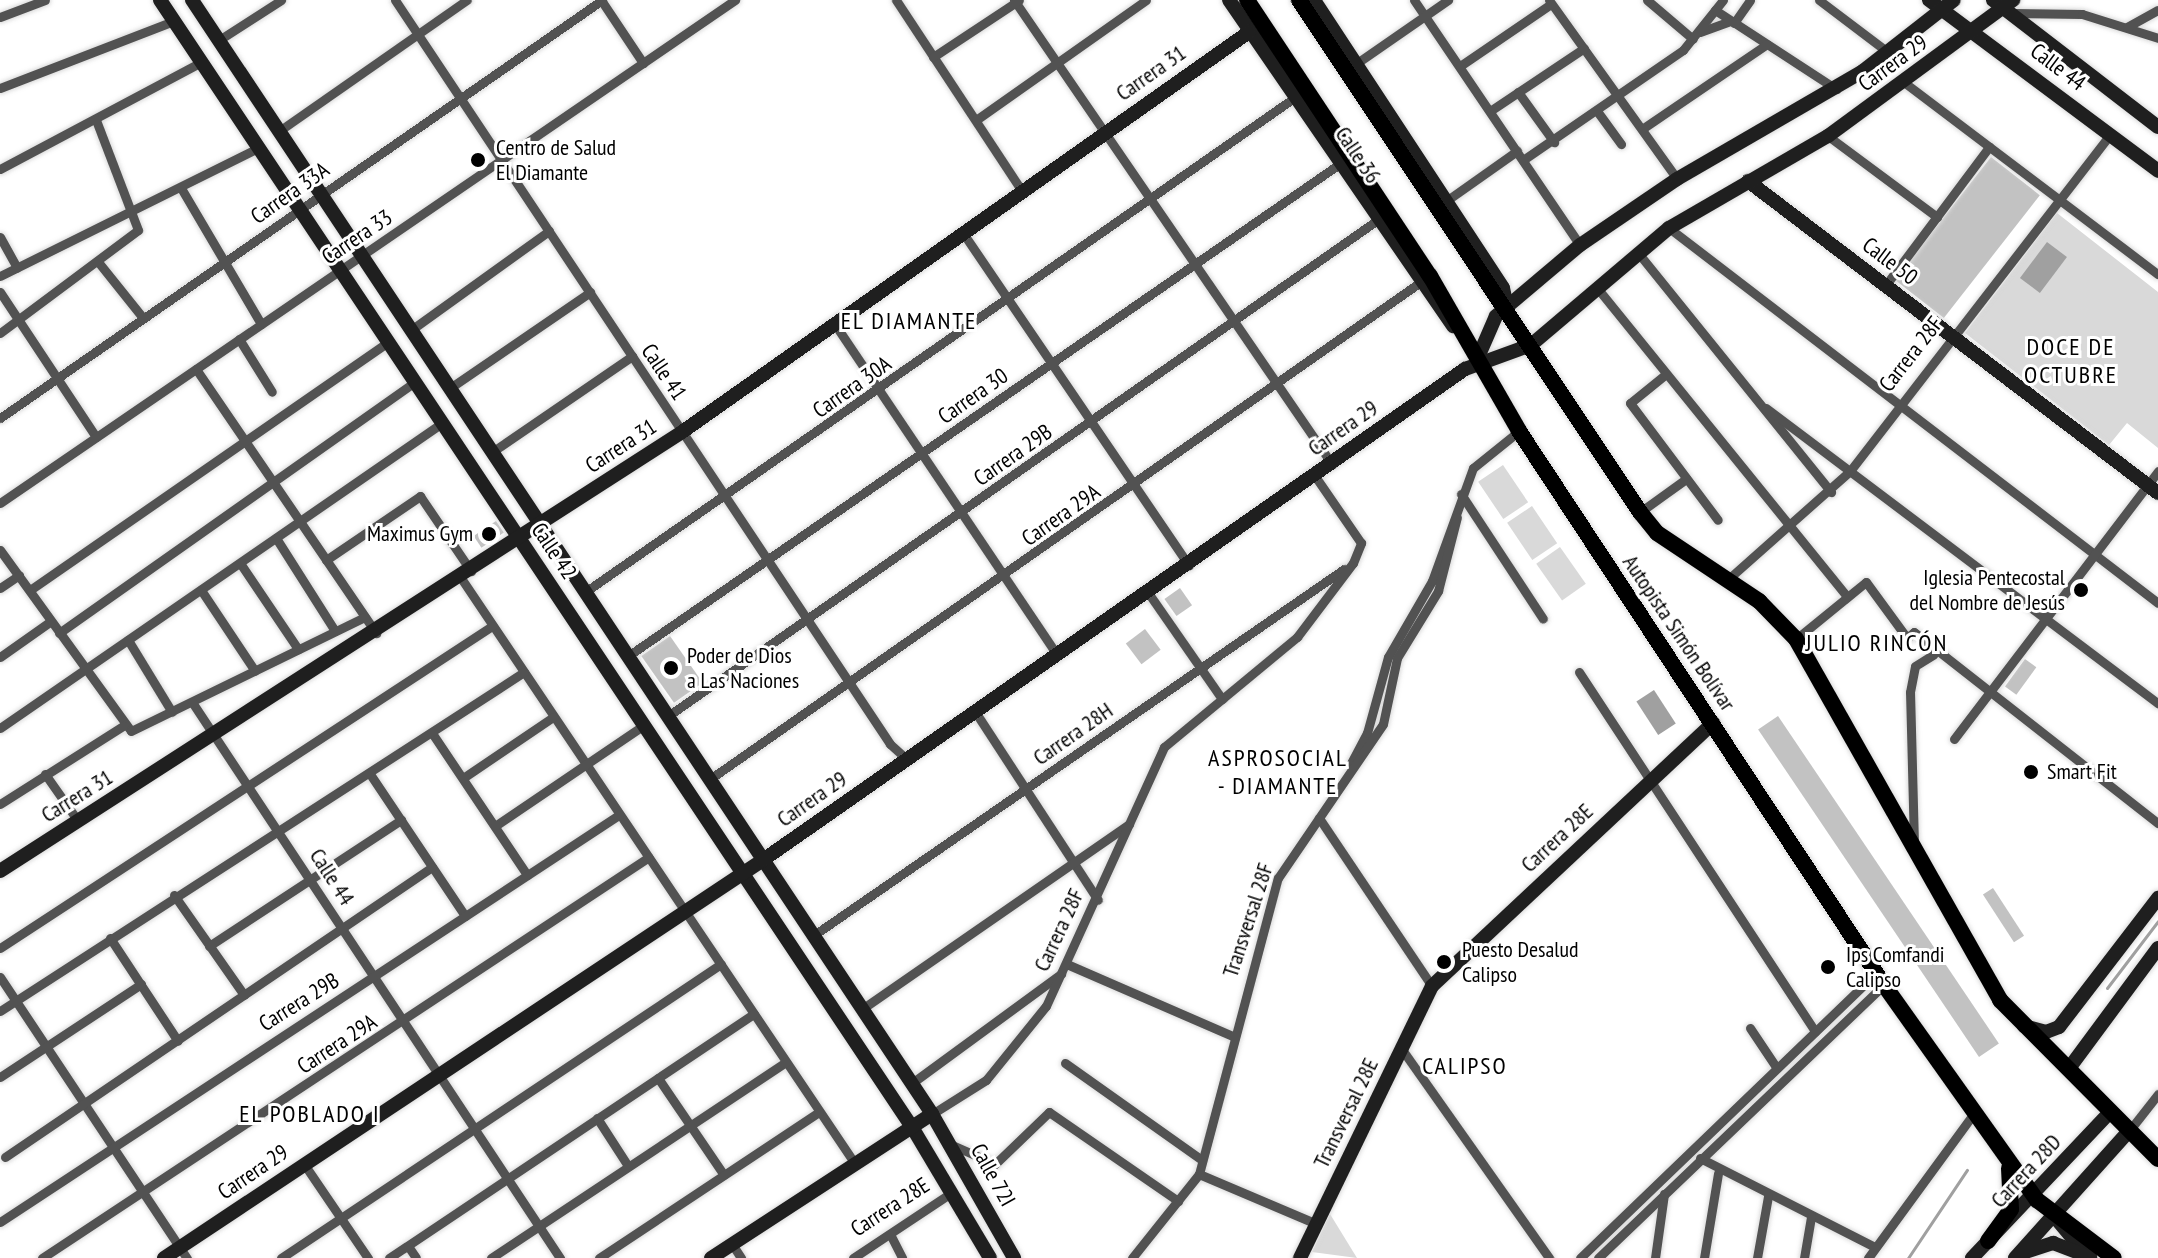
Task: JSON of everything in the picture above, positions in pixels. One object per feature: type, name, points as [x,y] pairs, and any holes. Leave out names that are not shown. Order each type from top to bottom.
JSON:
[{"type":"highway","name":"Autopista Simón Bolívar","points":[[1247,0],[1301,94],[1880,979],[2034,1195],[2053,1216],[2114,1258]]},
{"type":"highway","name":"Autopista Simón Bolívar","points":[[1299,0],[1318,17],[1462,253],[1507,307],[1640,512],[1726,581],[1771,611],[1796,639],[1914,859],[1983,974],[2023,1026],[2070,1067],[2158,1159]]},
{"type":"highway","points":[[1988,1241],[2008,1217],[2015,1192],[1997,1145]]},
{"type":"street","points":[[0,17],[45,0]]},
{"type":"street","name":"Calle 42","points":[[160,0],[912,1127]]},
{"type":"street","name":"Calle 42","points":[[192,0],[932,1114]]},
{"type":"street","points":[[219,40],[281,0]]},
{"type":"street","name":"Calle 41","points":[[395,0],[851,685],[908,760]]},
{"type":"street","points":[[279,131],[467,0]]},
{"type":"street","points":[[601,0],[643,63]]},
{"type":"street","name":"Carrera 33A","points":[[0,418],[601,0]]},
{"type":"street","name":"Carrera 33","points":[[0,503],[735,0]]},
{"type":"street","points":[[896,0],[1022,191]]},
{"type":"street","points":[[976,120],[1054,62],[1146,0]]},
{"type":"street","name":"Calle 36","points":[[1229,0],[1249,32],[1301,94],[1338,165],[1376,221],[1424,280]]},
{"type":"street","points":[[1314,0],[1318,17],[1357,63],[1503,288],[1507,307]]},
{"type":"street","points":[[1414,0],[1580,245]]},
{"type":"street","points":[[1357,63],[1448,0]]},
{"type":"street","points":[[1696,36],[1723,0]]},
{"type":"street","points":[[1523,160],[1554,142],[1696,36],[1732,22],[1750,0]]},
{"type":"street","points":[[1819,0],[1889,53]]},
{"type":"street","name":"Calle 44","points":[[1929,0],[1948,5],[2158,171]]},
{"type":"street","points":[[933,57],[1016,1],[1233,325],[1279,385],[1332,464]]},
{"type":"street","points":[[1649,1],[1696,36]]},
{"type":"street","points":[[1460,66],[1550,2],[1677,179]]},
{"type":"street","name":"Carrera 29","points":[[1476,362],[1507,307],[1580,245],[1677,179],[1836,89],[1889,53],[1948,5]]},
{"type":"street","points":[[2004,6],[2082,14],[2158,38]]},
{"type":"street","name":"Carrera 29","points":[[164,1258],[184,1253],[304,1164],[763,860],[1149,594],[1476,362],[1531,345],[1669,228],[1828,136],[1905,83],[2004,6]]},
{"type":"street","name":"Calle 44","points":[[2004,6],[2158,127]]},
{"type":"street","points":[[1715,10],[1836,89]]},
{"type":"street","points":[[2127,27],[2158,10]]},
{"type":"street","points":[[0,88],[174,21]]},
{"type":"street","name":"Carrera 31","points":[[0,871],[376,633],[682,432],[1249,32]]},
{"type":"street","points":[[1642,129],[1767,44]]},
{"type":"street","points":[[1490,111],[1584,48]]},
{"type":"street","points":[[0,169],[201,62]]},
{"type":"street","points":[[1905,83],[2158,274]]},
{"type":"street","points":[[1518,92],[1554,142]]},
{"type":"street","name":"Carrera 30A","points":[[585,592],[1301,94]]},
{"type":"street","points":[[1597,111],[1621,144]]},
{"type":"street","points":[[0,333],[134,237],[135,211],[96,120]]},
{"type":"street","name":"Carrera 28F","points":[[1726,581],[1831,492],[1850,471],[2110,135]]},
{"type":"street","points":[[1828,136],[1937,217]]},
{"type":"street","points":[[1885,286],[1989,147]]},
{"type":"street","points":[[0,276],[258,148]]},
{"type":"street","points":[[1446,201],[1517,151]]},
{"type":"street","name":"Carrera 30","points":[[628,656],[1338,165]]},
{"type":"street","name":"Calle 50","points":[[1748,181],[2153,489]]},
{"type":"street","points":[[181,188],[261,324]]},
{"type":"street","name":"Carrera 29B","points":[[668,716],[1233,325],[1376,221]]},
{"type":"street","points":[[1669,228],[2158,603]]},
{"type":"street","points":[[411,330],[549,231]]},
{"type":"street","points":[[963,233],[1189,565]]},
{"type":"street","points":[[0,237],[17,268]]},
{"type":"street","points":[[1639,254],[1831,492]]},
{"type":"street","points":[[99,263],[143,318]]},
{"type":"street","name":"Carrera 29A","points":[[710,779],[851,685],[1424,280]]},
{"type":"street","points":[[1598,289],[1847,597]]},
{"type":"street","points":[[0,292],[96,437]]},
{"type":"street","points":[[450,388],[590,292]]},
{"type":"street","points":[[834,323],[1058,656]]},
{"type":"street","points":[[239,339],[272,392]]},
{"type":"street","points":[[30,590],[248,445],[388,342]]},
{"type":"street","points":[[492,452],[632,356]]},
{"type":"street","points":[[196,369],[376,633]]},
{"type":"street","points":[[1666,374],[1630,403],[1718,520]]},
{"type":"street","points":[[59,633],[415,382]]},
{"type":"street","points":[[1766,408],[2158,703]]},
{"type":"street","points":[[0,728],[442,423]]},
{"type":"street","points":[[1519,431],[1473,468],[1461,494],[1543,619]]},
{"type":"street","points":[[1954,739],[2094,555],[2153,489],[2158,471]]},
{"type":"street","name":"Carrera 28F","points":[[711,1258],[994,1070],[1068,968],[1164,747],[1297,637],[1353,563],[1361,543],[1315,476]]},
{"type":"street","points":[[1640,512],[1686,479]]},
{"type":"street","name":"Transversal 28F","points":[[1136,1257],[1199,1174],[1232,1036],[1278,878],[1350,765],[1370,749],[1383,724],[1397,658],[1438,591],[1461,494]]},
{"type":"street","points":[[326,560],[420,496],[466,574],[492,626],[855,1164]]},
{"type":"street","points":[[276,538],[335,631]]},
{"type":"street","points":[[0,550],[127,728]]},
{"type":"street","points":[[240,563],[298,649]]},
{"type":"street","name":"Carrera 28H","points":[[814,935],[1353,563]]},
{"type":"street","points":[[0,588],[19,575]]},
{"type":"street","points":[[1796,639],[1866,582],[1907,638],[1914,632],[1934,654],[2158,823]]},
{"type":"street","points":[[201,590],[255,671]]},
{"type":"street","points":[[1149,594],[1222,699]]},
{"type":"street","points":[[0,804],[45,774],[127,728],[172,712],[365,617]]},
{"type":"street","points":[[0,657],[51,621]]},
{"type":"street","points":[[0,948],[248,789],[492,626]]},
{"type":"street","points":[[128,640],[172,712]]},
{"type":"street","points":[[1914,859],[1910,692],[1915,666],[1934,654]]},
{"type":"street","points":[[0,1011],[174,895],[278,834],[524,672]]},
{"type":"street","points":[[1579,672],[1815,1031]]},
{"type":"street","name":"Calle 44","points":[[192,702],[340,930],[560,1258]]},
{"type":"street","points":[[976,713],[1098,900]]},
{"type":"street","points":[[463,778],[553,717]]},
{"type":"street","name":"Carrera 28E","points":[[1432,986],[1713,723]]},
{"type":"street","points":[[495,826],[644,725]]},
{"type":"street","points":[[432,733],[527,875]]},
{"type":"street","points":[[45,774],[78,821]]},
{"type":"street","points":[[370,774],[465,916]]},
{"type":"street","name":"Carrera 29B","points":[[0,1222],[619,815]]},
{"type":"street","points":[[1319,818],[1432,986]]},
{"type":"street","points":[[209,946],[401,820]]},
{"type":"street","points":[[862,1009],[1132,822]]},
{"type":"street","name":"Carrera 29A","points":[[42,1258],[649,857]]},
{"type":"street","points":[[5,1157],[432,867]]},
{"type":"street","points":[[174,895],[244,995]]},
{"type":"street","points":[[2023,1026],[2046,1032],[2059,1027],[2158,898]]},
{"type":"street","points":[[110,938],[178,1041]]},
{"type":"street","points":[[2070,1067],[2158,948]]},
{"type":"street","points":[[281,1258],[721,964]]},
{"type":"street","points":[[912,1083],[1068,968],[1232,1036]]},
{"type":"street","points":[[0,977],[184,1253]]},
{"type":"street","points":[[1580,1258],[1776,1067],[1880,979]]},
{"type":"street","points":[[1598,1258],[1701,1160],[1880,979]]},
{"type":"street","points":[[0,1077],[141,984]]},
{"type":"street","name":"Transversal 28E","points":[[1300,1258],[1432,986]]},
{"type":"street","points":[[389,1258],[754,1014]]},
{"type":"street","points":[[1750,1028],[1776,1067]]},
{"type":"street","points":[[1401,1048],[1549,1258]]},
{"type":"street","points":[[491,1258],[786,1062]]},
{"type":"street","points":[[1065,1063],[1202,1160]]},
{"type":"street","points":[[658,1078],[724,1175]]},
{"type":"street","points":[[2016,1258],[2158,1094]]},
{"type":"street","points":[[599,1258],[819,1112]]},
{"type":"street","points":[[950,1144],[995,1164],[1049,1112],[1178,1201]]},
{"type":"street","points":[[1868,1258],[1873,1246],[1975,1112]]},
{"type":"street","name":"Carrera 28D","points":[[1972,1258],[2110,1112]]},
{"type":"street","name":"Calle 72I","points":[[932,1114],[1014,1258]]},
{"type":"street","points":[[597,1118],[628,1166]]},
{"type":"street","name":"Calle 72I","points":[[912,1127],[990,1258]]},
{"type":"street","points":[[1692,1150],[1718,1173],[1873,1246]]},
{"type":"street","points":[[304,1164],[368,1258]]},
{"type":"street","points":[[1704,1258],[1718,1173]]},
{"type":"street","points":[[1199,1174],[1317,1224]]},
{"type":"street","points":[[1648,1192],[1660,1197]]},
{"type":"street","name":"Carrera 28E","points":[[853,1258],[951,1193]]},
{"type":"street","points":[[1757,1258],[1768,1196]]},
{"type":"street","points":[[1655,1258],[1660,1197]]},
{"type":"street","points":[[2053,1216],[2091,1258]]},
{"type":"street","points":[[1804,1258],[1811,1217]]},
{"type":"street","points":[[890,1234],[902,1258]]},
{"type":"street","points":[[2016,1258],[2053,1243],[2091,1258]]},
{"type":"street","points":[[732,1244],[741,1258]]},
{"type":"street","points":[[408,1246],[416,1258]]},
{"type":"shaded area","points":[[2057,213],[2158,292],[2158,448],[2127,423],[2109,445],[1965,333]]},
{"type":"shaded area","points":[[2047,242],[2067,257],[2040,293],[2020,278]]},
{"type":"shaded area","points":[[1503,465],[1528,502],[1503,519],[1478,482]]},
{"type":"shaded area","points":[[1532,506],[1557,543],[1532,560],[1507,523]]},
{"type":"shaded area","points":[[1560,547],[1586,584],[1562,600],[1536,564]]},
{"type":"shaded area","points":[[1654,690],[1676,724],[1658,735],[1636,701]]},
{"type":"shaded area","points":[[1330,1214],[1357,1258],[1312,1252]]},
{"type":"building","points":[[1991,157],[2040,195],[1944,318],[1895,280]]},
{"type":"building","name":"Maximus Gym","points":[[496,521],[504,533],[481,548],[474,536]]},
{"type":"building","points":[[1180,588],[1192,605],[1176,616],[1164,599]]},
{"type":"building","points":[[1145,629],[1161,650],[1141,664],[1126,643]]},
{"type":"building","name":"Poder de Dios a Las Naciones","points":[[670,636],[703,683],[674,703],[641,656]]},
{"type":"building","points":[[2025,659],[2036,667],[2016,695],[2005,687]]},
{"type":"building","points":[[1778,716],[1999,1043],[1979,1057],[1758,729]]},
{"type":"building","points":[[1993,888],[2024,936],[2014,942],[1983,895]]},
{"type":"waterway","points":[[2107,988],[2158,921]]},
{"type":"waterway","points":[[1908,1258],[1967,1170]]},
{"type":"place","name":"Centro de Salud El Diamante","points":[[478,160]]},
{"type":"place","name":"Maximus Gym","points":[[489,534]]},
{"type":"place","name":"Iglesia Pentecostal del Nombre de Jesús","points":[[2081,590]]},
{"type":"place","name":"Poder de Dios a Las Naciones","points":[[671,668]]},
{"type":"place","name":"Smart Fit","points":[[2031,772]]},
{"type":"place","name":"Puesto Desalud Calipso","points":[[1444,962]]},
{"type":"place","name":"Ips Comfandi Calipso","points":[[1828,967]]},
{"type":"district","name":"EL DIAMANTE","points":[[909,321]]},
{"type":"district","name":"DOCE DE OCTUBRE","points":[[2071,361]]},
{"type":"district","name":"JULIO RINCÓN","points":[[1877,643]]},
{"type":"district","name":"ASPROSOCIAL - DIAMANTE","points":[[1278,772]]},
{"type":"district","name":"CALIPSO","points":[[1465,1066]]},
{"type":"district","name":"EL POBLADO I","points":[[310,1114]]}]
